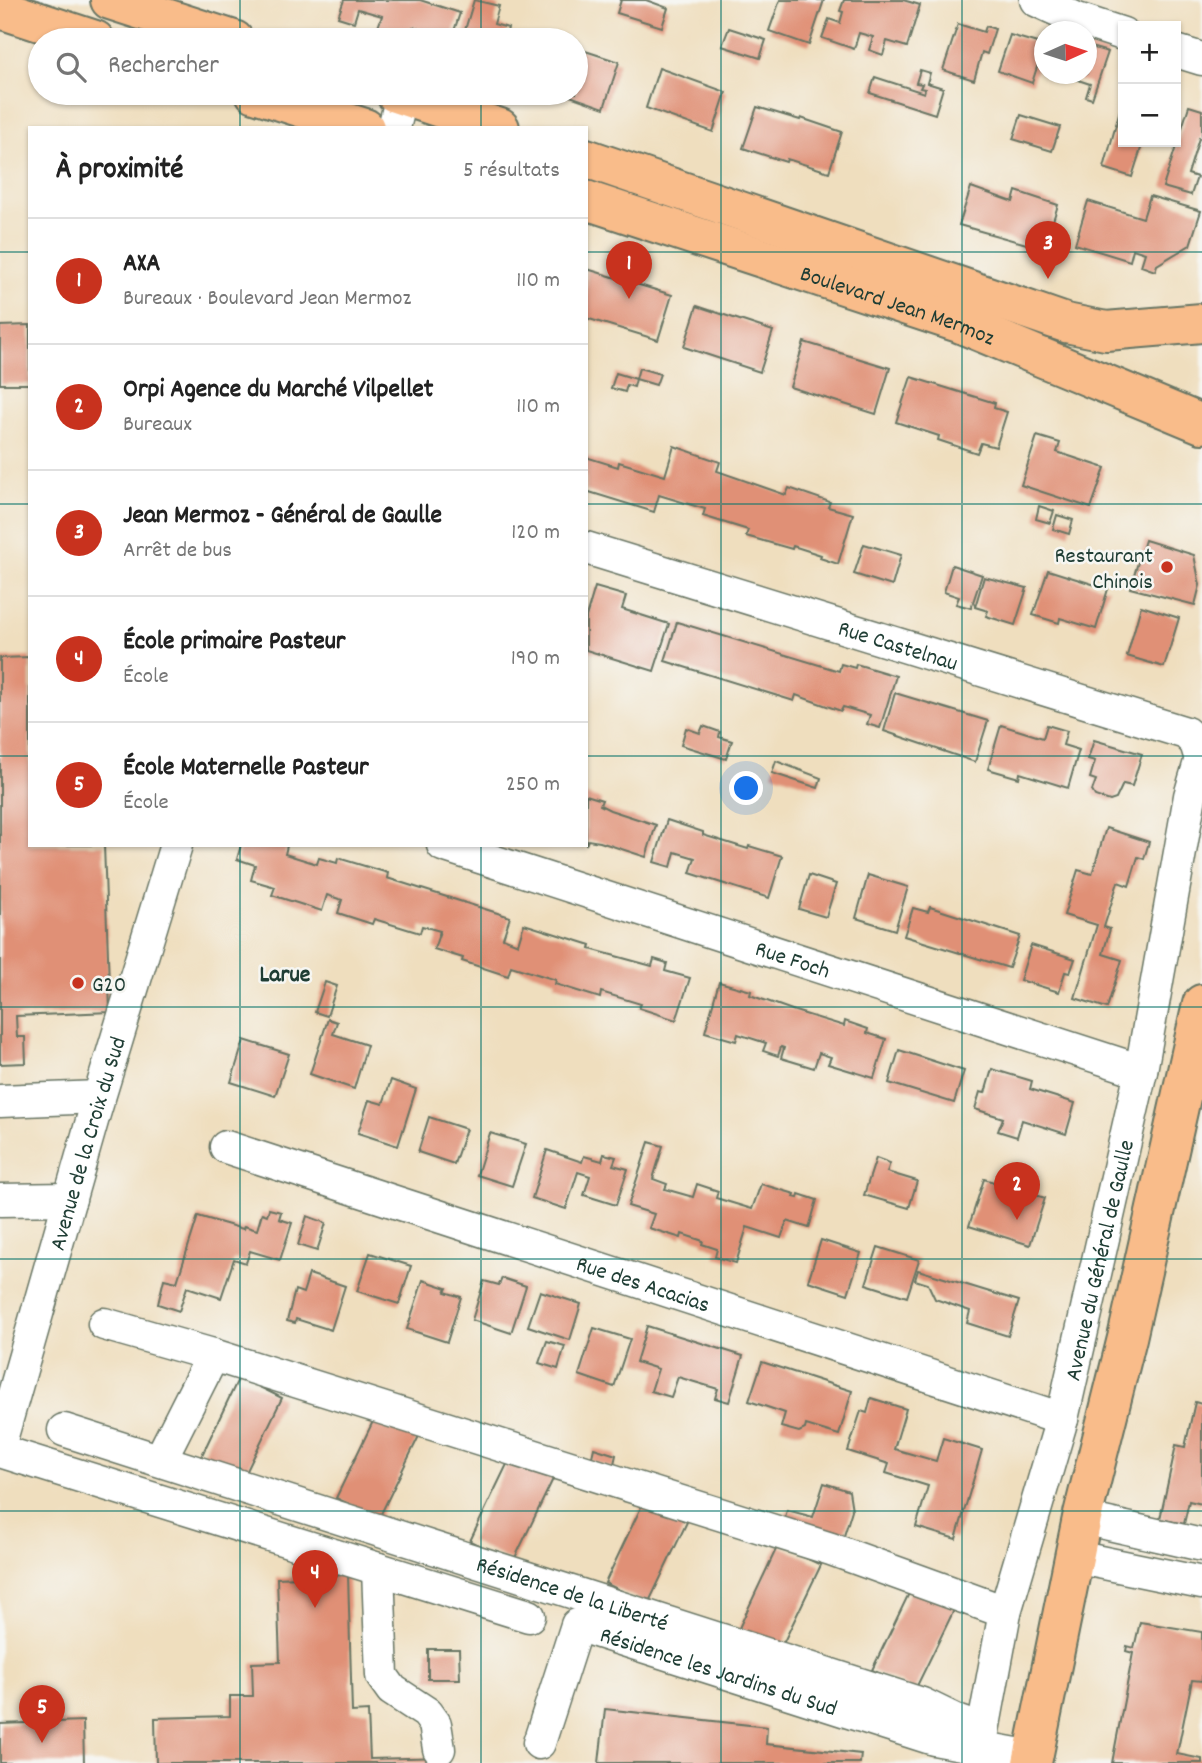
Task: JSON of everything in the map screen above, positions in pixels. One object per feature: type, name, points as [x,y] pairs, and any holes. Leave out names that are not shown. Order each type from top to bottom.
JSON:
[{"type":"main road","points":[[110,0],[148,6],[204,28]]},
{"type":"main road","points":[[0,9],[58,28]]},
{"type":"main road","points":[[293,105],[359,126]]},
{"type":"main road","points":[[397,105],[491,126]]},
{"type":"main road","name":"Boulevard Jean Mermoz","points":[[588,159],[1066,323],[1106,331],[1202,323]]},
{"type":"main road","name":"Boulevard Jean Mermoz","points":[[588,201],[959,323],[1202,424]]},
{"type":"main road","name":"Avenue du Général de Gaulle","points":[[1033,1760],[1082,1518],[1127,1338],[1202,1004]]},
{"type":"street","points":[[1036,0],[1077,19],[1118,32]]},
{"type":"street","points":[[1181,53],[1202,59]]},
{"type":"street","name":"Rue Castelnau","points":[[588,549],[1186,733],[1196,743],[1201,756]]},
{"type":"street","name":"Avenue du Général de Gaulle","points":[[980,1747],[1005,1612],[1062,1419],[1141,1071],[1190,796],[1201,756]]},
{"type":"street","name":"Avenue de la Croix du Sud","points":[[0,1443],[99,1097],[175,847]]},
{"type":"street","name":"Rue Foch","points":[[449,847],[1141,1071]]},
{"type":"street","points":[[0,1101],[99,1097]]},
{"type":"street","name":"Rue des Acacias","points":[[226,1147],[1062,1419]]},
{"type":"street","points":[[0,1200],[70,1199]]},
{"type":"street","points":[[104,1324],[214,1354],[831,1549],[1005,1612]]},
{"type":"street","points":[[160,1460],[214,1354]]},
{"type":"street","name":"Résidence de la Liberté","points":[[64,1430],[922,1704],[949,1717],[980,1747]]},
{"type":"street","points":[[0,1451],[529,1616]]},
{"type":"street","points":[[1082,1518],[1202,1545]]},
{"type":"street","points":[[1075,1557],[1202,1583]]},
{"type":"street","points":[[378,1569],[382,1676],[392,1690],[427,1713],[435,1724],[439,1749]]},
{"type":"street","name":"Résidence les Jardins du Sud","points":[[539,1744],[578,1625],[934,1739],[980,1747]]},
{"type":"street","points":[[980,1747],[1033,1760]]},
{"type":"building","points":[[344,0],[420,0],[460,13],[455,28],[378,28],[382,16],[358,9],[354,22],[338,17]]},
{"type":"building","points":[[474,0],[499,6],[494,24],[508,28],[466,28]]},
{"type":"building","points":[[621,0],[646,0],[668,8],[662,27],[617,13]]},
{"type":"building","points":[[780,0],[824,0],[809,45],[769,31]]},
{"type":"building","points":[[844,0],[903,0],[920,5],[907,47],[887,41],[883,55],[869,50],[873,37],[859,33],[854,49],[822,38],[829,19],[840,23]]},
{"type":"building","points":[[958,24],[984,32],[986,26],[995,29],[987,54],[982,52],[974,80],[943,70]]},
{"type":"building","points":[[729,28],[766,40],[760,58],[722,46]]},
{"type":"building","points":[[1010,35],[1034,42],[1032,83],[998,71]]},
{"type":"building","points":[[1097,49],[1108,52],[1092,99],[1086,97],[1090,84],[1097,84]]},
{"type":"building","points":[[588,52],[619,62],[604,108],[588,102]]},
{"type":"building","points":[[659,68],[726,92],[713,132],[646,108]]},
{"type":"building","points":[[920,70],[930,73],[927,83],[943,88],[935,114],[870,93],[875,77],[924,93],[925,89],[920,88],[922,84],[916,83]]},
{"type":"building","points":[[1189,106],[1202,110],[1202,139],[1199,138],[1188,174],[1197,177],[1191,195],[1163,187],[1176,147],[1181,147],[1181,131]]},
{"type":"building","points":[[757,107],[842,132],[829,172],[743,148]]},
{"type":"building","points":[[1021,115],[1060,127],[1052,151],[1013,139]]},
{"type":"building","points":[[1118,117],[1118,147],[1141,147],[1132,177],[1104,168]]},
{"type":"building","points":[[971,187],[1013,202],[1016,191],[1058,205],[1044,249],[959,225]]},
{"type":"building","points":[[1150,196],[1201,211],[1190,245],[1157,265],[1155,271],[1141,266],[1145,253],[1133,249],[1130,261],[1075,244],[1088,201],[1143,218]]},
{"type":"building","points":[[588,269],[672,295],[658,340],[588,319]]},
{"type":"building","points":[[697,306],[773,331],[760,372],[684,347]]},
{"type":"building","points":[[28,325],[28,384],[0,384],[0,326]]},
{"type":"building","points":[[804,342],[890,368],[876,414],[790,387]]},
{"type":"building","points":[[639,368],[660,374],[656,385],[636,379]]},
{"type":"building","points":[[616,373],[636,379],[634,387],[627,385],[625,392],[611,388]]},
{"type":"building","points":[[911,377],[995,403],[994,408],[1007,412],[996,447],[981,443],[977,453],[938,440],[939,436],[896,422]]},
{"type":"building","points":[[1037,436],[1060,443],[1057,452],[1105,468],[1091,508],[1021,485]]},
{"type":"building","points":[[674,446],[720,462],[717,471],[786,495],[789,488],[830,502],[828,507],[853,514],[838,564],[793,546],[792,549],[746,536],[748,530],[703,516],[705,509],[659,495],[654,512],[588,492],[588,458],[618,467],[619,462],[665,476]]},
{"type":"building","points":[[1039,506],[1054,511],[1050,523],[1036,519]]},
{"type":"building","points":[[1057,515],[1073,520],[1069,534],[1053,529]]},
{"type":"building","name":"Restaurant Chinois","points":[[1145,540],[1194,555],[1200,585],[1195,605],[1130,588]]},
{"type":"building","points":[[864,544],[901,555],[892,586],[854,574]]},
{"type":"building","points":[[952,565],[982,575],[971,608],[956,604],[959,597],[944,592]]},
{"type":"building","points":[[1048,570],[1108,589],[1096,629],[1060,618],[1059,623],[1033,615]]},
{"type":"building","points":[[984,577],[1027,588],[1015,625],[986,616],[988,611],[975,607]]},
{"type":"building","points":[[595,587],[626,596],[622,609],[669,624],[654,671],[588,651],[588,610]]},
{"type":"building","points":[[1141,606],[1179,618],[1164,667],[1127,656]]},
{"type":"building","points":[[677,622],[839,671],[841,664],[855,668],[856,664],[896,676],[880,728],[867,724],[870,715],[843,707],[841,711],[796,695],[794,701],[665,661]]},
{"type":"building","points":[[28,657],[28,847],[104,847],[110,1012],[16,1016],[17,1037],[25,1037],[26,1063],[0,1064],[0,658]]},
{"type":"building","points":[[895,693],[988,721],[975,762],[884,731]]},
{"type":"building","points":[[1001,725],[1043,738],[1047,725],[1067,731],[1063,745],[1079,750],[1068,788],[1020,773],[1019,778],[988,769]]},
{"type":"building","points":[[703,726],[720,732],[719,737],[732,741],[726,759],[681,745],[686,728],[700,733]]},
{"type":"building","points":[[1094,740],[1142,754],[1132,786],[1123,784],[1116,799],[1110,801],[1095,796],[1092,791],[1096,780],[1090,778],[1095,761],[1088,759]]},
{"type":"building","points":[[776,761],[821,778],[818,788],[772,773]]},
{"type":"building","points":[[588,796],[602,800],[600,805],[610,810],[656,825],[646,857],[588,840]]},
{"type":"building","points":[[667,820],[703,832],[703,835],[782,856],[769,898],[690,873],[695,858],[675,852],[671,867],[654,862]]},
{"type":"building","points":[[1106,828],[1149,842],[1144,859],[1138,857],[1129,886],[1118,882],[1104,927],[1110,929],[1103,954],[1122,960],[1107,1008],[1075,998],[1097,925],[1064,915],[1078,870],[1092,874]]},
{"type":"building","points":[[240,847],[287,847],[285,854],[317,864],[319,858],[337,863],[338,858],[388,873],[387,878],[510,917],[503,938],[518,944],[524,924],[591,945],[590,949],[652,966],[654,959],[667,963],[665,971],[690,978],[676,1020],[639,1008],[641,1004],[601,992],[600,998],[511,966],[508,976],[434,949],[440,931],[422,926],[420,933],[374,919],[372,924],[338,913],[342,900],[327,895],[322,911],[272,895],[275,887],[251,880],[255,865],[237,859]]},
{"type":"building","points":[[809,875],[836,884],[826,917],[799,909]]},
{"type":"building","points":[[868,875],[908,887],[895,930],[856,918]]},
{"type":"building","points":[[930,907],[1020,936],[1009,968],[904,936],[913,908],[928,912]]},
{"type":"building","points":[[1031,945],[1075,959],[1070,973],[1065,972],[1059,992],[1020,980]]},
{"type":"building","points":[[325,982],[337,986],[327,1016],[315,1012]]},
{"type":"building","points":[[719,982],[751,991],[750,995],[795,1011],[844,1026],[845,1021],[868,1029],[867,1033],[886,1039],[874,1078],[828,1064],[831,1057],[819,1053],[814,1068],[781,1058],[784,1048],[781,1047],[778,1056],[763,1051],[766,1043],[738,1034],[736,1041],[705,1032]]},
{"type":"building","points":[[328,1019],[337,1022],[333,1034],[367,1045],[354,1089],[310,1074]]},
{"type":"building","points":[[244,1040],[289,1054],[275,1096],[231,1082]]},
{"type":"building","points":[[899,1050],[964,1071],[954,1103],[889,1083]]},
{"type":"building","points":[[992,1069],[1032,1081],[1030,1089],[1075,1103],[1066,1134],[1022,1120],[1017,1137],[998,1131],[1003,1118],[975,1109],[980,1092],[985,1093]]},
{"type":"building","points":[[391,1080],[416,1089],[398,1146],[358,1133],[369,1100],[383,1104]]},
{"type":"building","points":[[429,1117],[466,1129],[454,1164],[418,1152]]},
{"type":"building","points":[[490,1133],[526,1144],[512,1186],[477,1175]]},
{"type":"building","points":[[649,1142],[663,1146],[653,1179],[667,1184],[665,1189],[693,1197],[697,1184],[718,1191],[716,1198],[752,1209],[761,1184],[795,1194],[794,1197],[798,1198],[799,1194],[817,1200],[809,1228],[787,1221],[781,1238],[747,1227],[736,1263],[715,1257],[717,1249],[702,1244],[703,1241],[682,1234],[681,1238],[649,1228],[654,1214],[628,1206]]},
{"type":"building","points":[[547,1150],[582,1162],[584,1156],[602,1161],[604,1154],[616,1157],[613,1165],[628,1169],[616,1205],[584,1195],[590,1176],[578,1172],[566,1209],[532,1198]]},
{"type":"building","points":[[876,1158],[890,1163],[887,1172],[917,1181],[909,1208],[864,1195]]},
{"type":"building","points":[[984,1179],[1045,1198],[1030,1245],[969,1226]]},
{"type":"building","points":[[269,1209],[281,1212],[279,1219],[292,1223],[280,1260],[250,1251],[246,1263],[234,1259],[221,1298],[187,1287],[179,1311],[158,1304],[164,1279],[177,1282],[198,1216],[243,1229],[244,1226],[257,1230],[262,1213],[267,1215]]},
{"type":"building","points":[[307,1216],[326,1223],[317,1251],[298,1245]]},
{"type":"building","points":[[821,1240],[861,1253],[848,1294],[808,1281]]},
{"type":"building","points":[[878,1247],[919,1260],[907,1297],[866,1284]]},
{"type":"building","points":[[370,1253],[411,1266],[399,1304],[357,1291]]},
{"type":"building","points":[[918,1270],[1019,1301],[1008,1336],[967,1323],[970,1311],[935,1299],[928,1284],[915,1280]]},
{"type":"building","points":[[309,1274],[345,1286],[331,1330],[296,1319],[295,1323],[287,1321],[295,1290],[303,1293]]},
{"type":"building","points":[[502,1278],[526,1286],[511,1333],[472,1320],[484,1281],[499,1285]]},
{"type":"building","points":[[423,1280],[447,1288],[445,1292],[461,1297],[447,1342],[407,1329]]},
{"type":"building","points":[[540,1291],[581,1304],[570,1340],[528,1326]]},
{"type":"building","points":[[647,1326],[743,1356],[729,1402],[715,1398],[718,1389],[678,1377],[671,1397],[651,1391],[658,1369],[636,1362]]},
{"type":"building","points":[[594,1328],[630,1339],[614,1387],[579,1375]]},
{"type":"building","points":[[547,1341],[565,1346],[558,1369],[539,1363]]},
{"type":"building","points":[[762,1362],[852,1391],[839,1435],[806,1425],[805,1429],[799,1432],[781,1427],[785,1413],[749,1401]]},
{"type":"building","points":[[239,1377],[282,1398],[244,1477],[201,1457]]},
{"type":"building","points":[[871,1398],[906,1409],[894,1449],[936,1461],[943,1438],[982,1450],[956,1539],[916,1527],[928,1486],[886,1473],[889,1464],[848,1451],[861,1411],[867,1413]]},
{"type":"building","points":[[1195,1402],[1202,1404],[1202,1504],[1189,1501],[1184,1524],[1160,1519],[1176,1445],[1185,1447]]},
{"type":"building","points":[[376,1415],[419,1436],[379,1518],[336,1498]]},
{"type":"building","points":[[594,1448],[616,1455],[613,1468],[591,1461]]},
{"type":"building","points":[[510,1458],[553,1479],[513,1562],[470,1541]]},
{"type":"building","points":[[824,1483],[849,1491],[852,1510],[843,1539],[784,1521],[787,1510],[813,1517]]},
{"type":"building","points":[[644,1501],[687,1522],[648,1604],[605,1583]]},
{"type":"building","points":[[778,1545],[821,1565],[781,1648],[739,1628]]},
{"type":"building","points":[[348,1575],[352,1712],[368,1711],[370,1759],[444,1757],[444,1763],[156,1763],[155,1718],[230,1716],[230,1696],[253,1696],[252,1663],[280,1662],[277,1578]]},
{"type":"building","points":[[912,1587],[955,1608],[915,1690],[872,1670]]},
{"type":"building","points":[[1140,1622],[1202,1632],[1202,1681],[1192,1680],[1177,1754],[1202,1759],[1202,1763],[1112,1763],[1133,1653],[1126,1651],[1127,1646],[1134,1648]]},
{"type":"building","points":[[428,1649],[459,1649],[460,1679],[428,1679]]},
{"type":"building","points":[[605,1709],[767,1727],[766,1744],[861,1754],[860,1763],[599,1763]]},
{"type":"building","points":[[83,1721],[84,1763],[0,1763],[0,1724]]},
{"type":"place","name":"Jean Mermoz - Général de Gaulle","points":[[1048,279]]},
{"type":"place","name":"AXA","points":[[629,299]]},
{"type":"place","name":"Restaurant Chinois","points":[[1167,567]]},
{"type":"place","name":"G20","points":[[78,983]]},
{"type":"place","name":"Orpi Agence du Marché Vilpellet","points":[[1017,1220]]},
{"type":"place","name":"École primaire Pasteur","points":[[315,1608]]},
{"type":"place","name":"École Maternelle Pasteur","points":[[42,1743]]},
{"type":"district","name":"Larue","points":[[285,973]]}]
